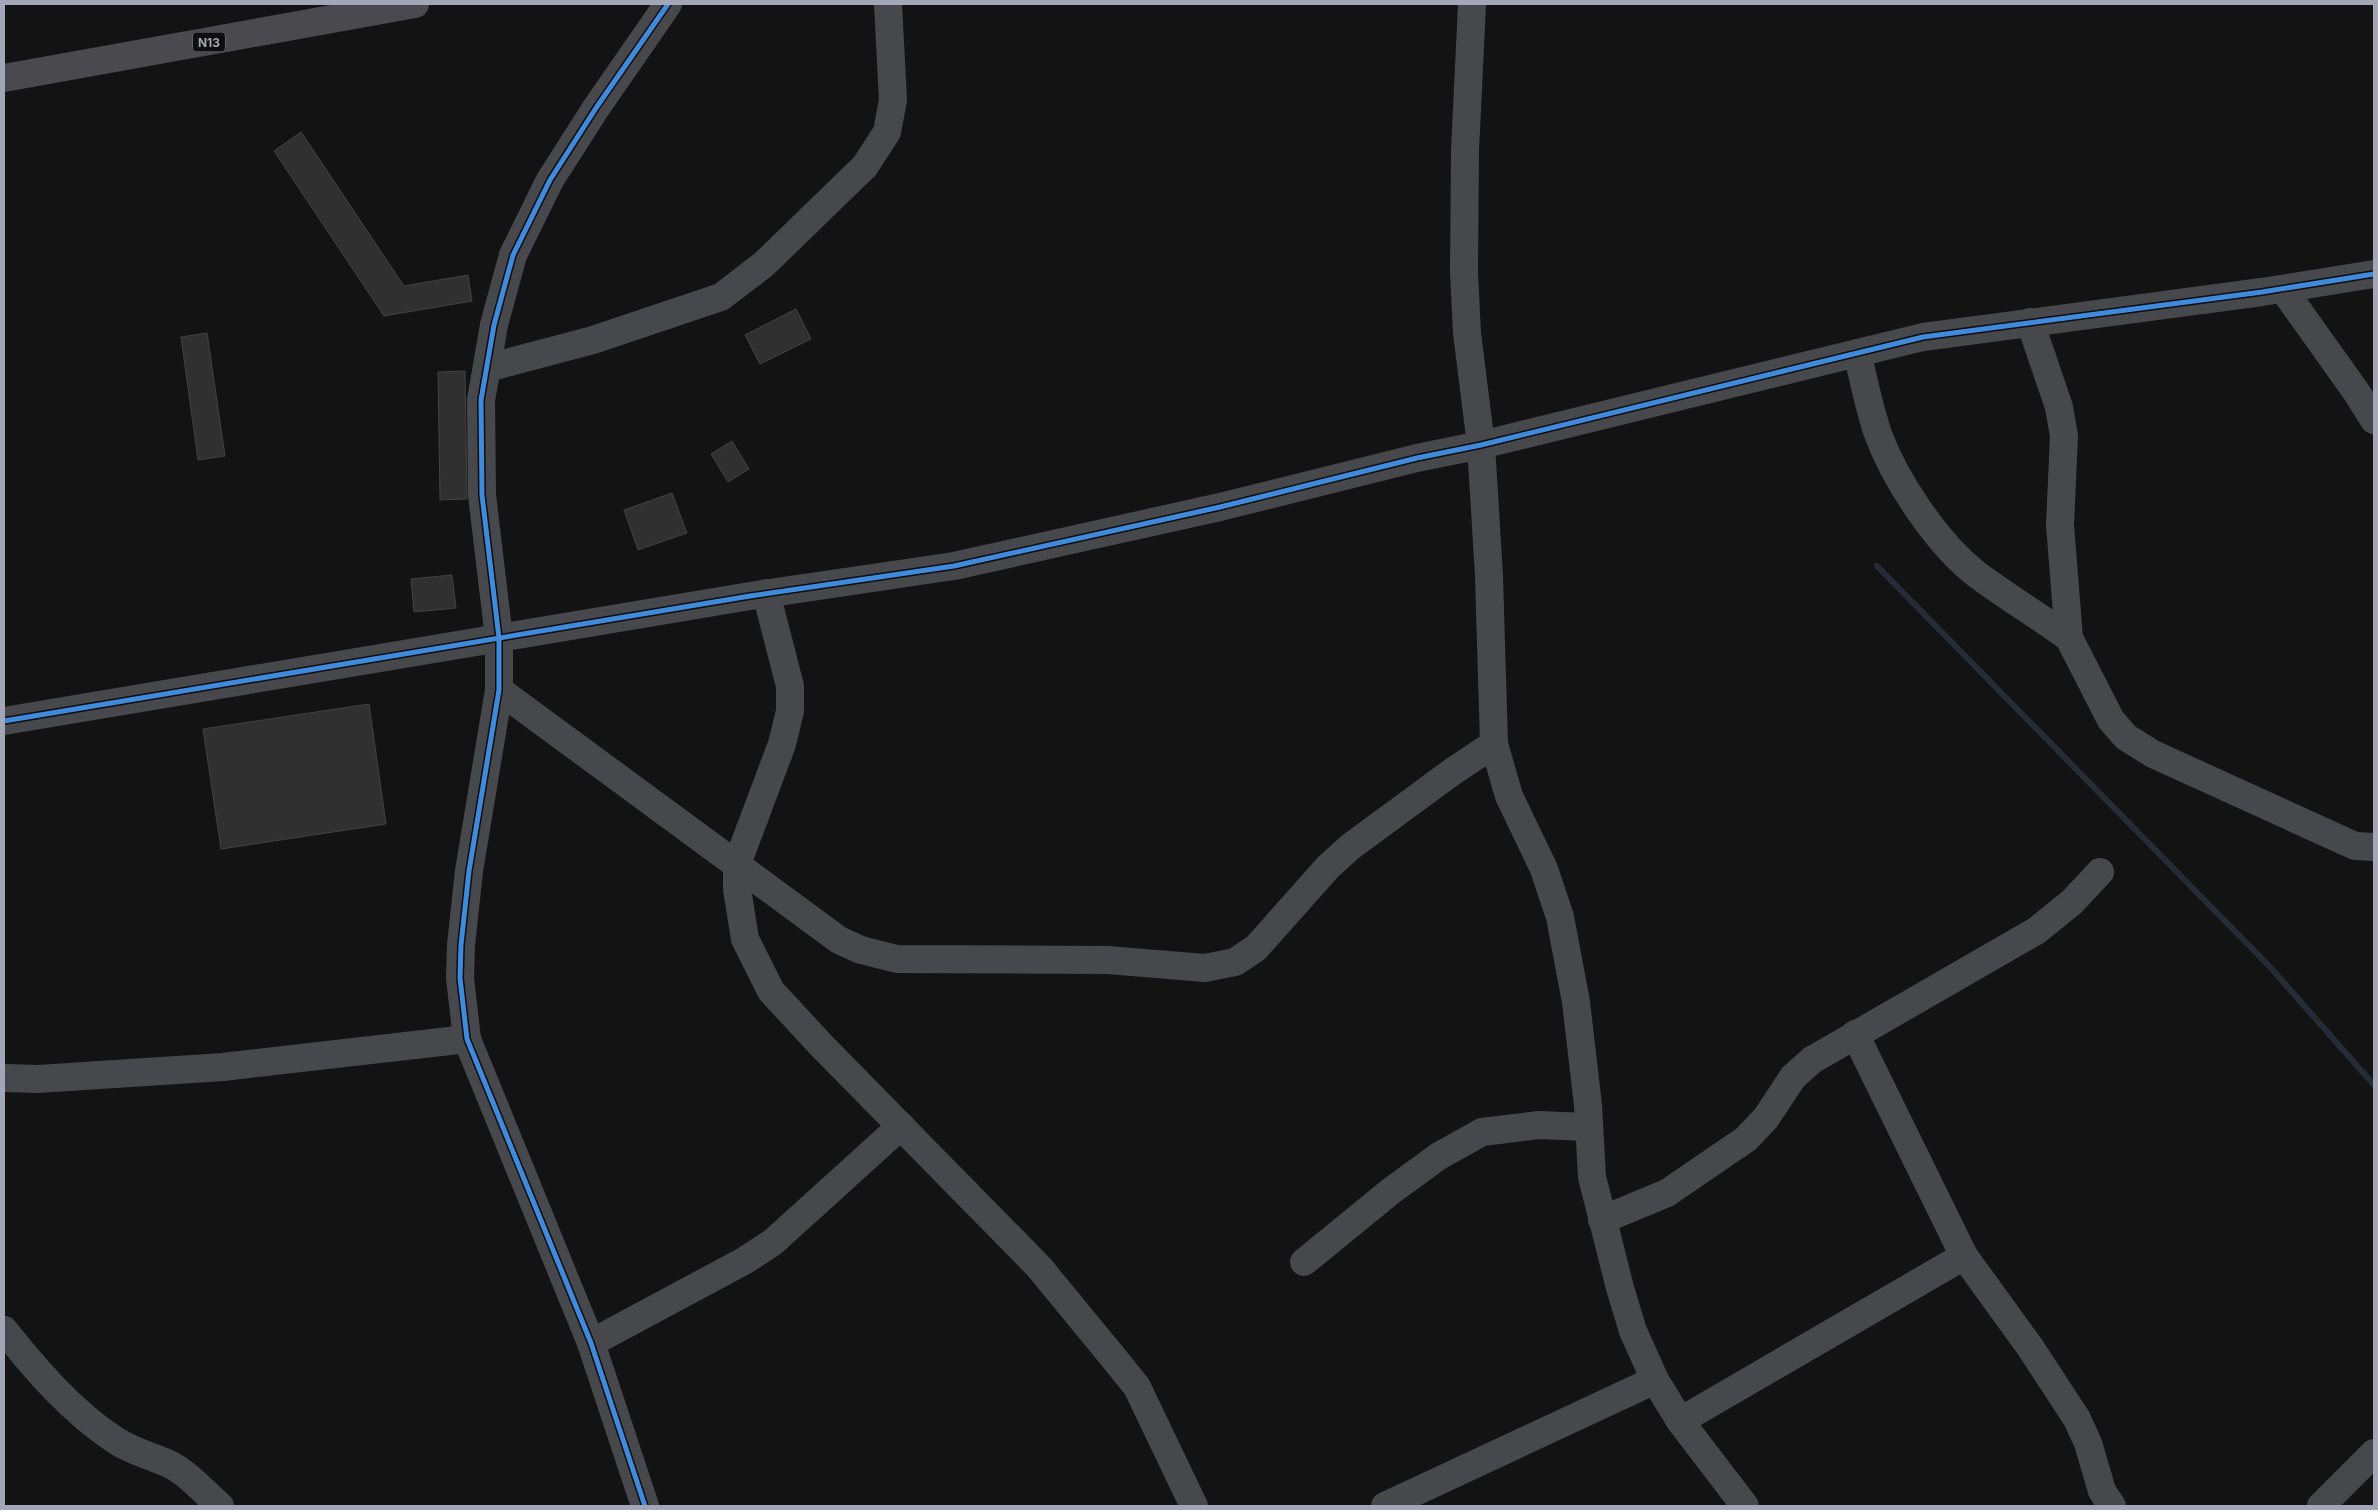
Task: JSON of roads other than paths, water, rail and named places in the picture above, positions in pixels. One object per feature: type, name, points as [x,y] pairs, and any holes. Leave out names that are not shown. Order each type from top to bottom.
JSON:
[{"type":"main road","name":"N13","points":[[4,78],[415,4]]},
{"type":"street","points":[[645,1506],[591,1343],[467,1039],[460,978],[461,945],[469,871],[499,690],[499,638],[482,495],[481,400],[494,325],[513,255],[550,180],[596,108],[668,4]]},
{"type":"street","points":[[487,368],[593,340],[721,297],[764,264],[865,166],[887,132],[893,100],[888,4]]},
{"type":"street","points":[[1472,4],[1465,151],[1464,272],[1467,333],[1481,445],[1489,576],[1494,744],[1509,796],[1544,868],[1560,917],[1576,1002],[1588,1104],[1592,1177],[1633,1331],[1655,1380],[1680,1421],[1745,1506]]},
{"type":"street","points":[[4,721],[766,594],[954,566],[1220,507],[1923,337],[2374,274]]},
{"type":"street","points":[[2283,288],[2357,392],[2374,420]]},
{"type":"street","points":[[2030,322],[2059,407],[2064,436],[2060,525],[2069,638],[2111,720],[2126,737],[2153,754],[2355,846],[2374,847]]},
{"type":"street","points":[[1857,353],[1878,433],[1891,465],[1947,546],[1974,572],[2069,638]]},
{"type":"street","points":[[766,594],[790,686],[790,711],[782,744],[737,864],[737,889],[745,939],[772,991],[821,1045],[1039,1267],[1122,1368],[1137,1387],[1194,1506]]},
{"type":"street","points":[[499,690],[839,940],[861,950],[897,959],[1108,960],[1205,968],[1235,962],[1256,948],[1328,867],[1350,847],[1452,772],[1494,744]]},
{"type":"street","points":[[1602,1220],[1667,1193],[1746,1139],[1766,1118],[1793,1077],[1812,1060],[2036,932],[2072,902],[2100,872]]},
{"type":"street","points":[[1855,1034],[1964,1256],[2030,1348],[2077,1419],[2088,1443],[2102,1491],[2112,1506]]},
{"type":"street","points":[[4,1078],[38,1079],[223,1067],[467,1039]]},
{"type":"street","points":[[1304,1262],[1391,1191],[1439,1156],[1482,1132],[1539,1125],[1588,1127]]},
{"type":"street","points":[[591,1343],[721,1274],[773,1242],[901,1126]]},
{"type":"street","points":[[1680,1421],[1964,1256]]},
{"type":"street","points":[[4,1330],[38,1372],[75,1408],[113,1439],[134,1451],[168,1464],[191,1480],[220,1506]]},
{"type":"street","points":[[1385,1506],[1655,1380]]},
{"type":"street","points":[[2321,1506],[2374,1453]]},
{"type":"waterway","points":[[1877,566],[2270,967],[2374,1085]]}]
